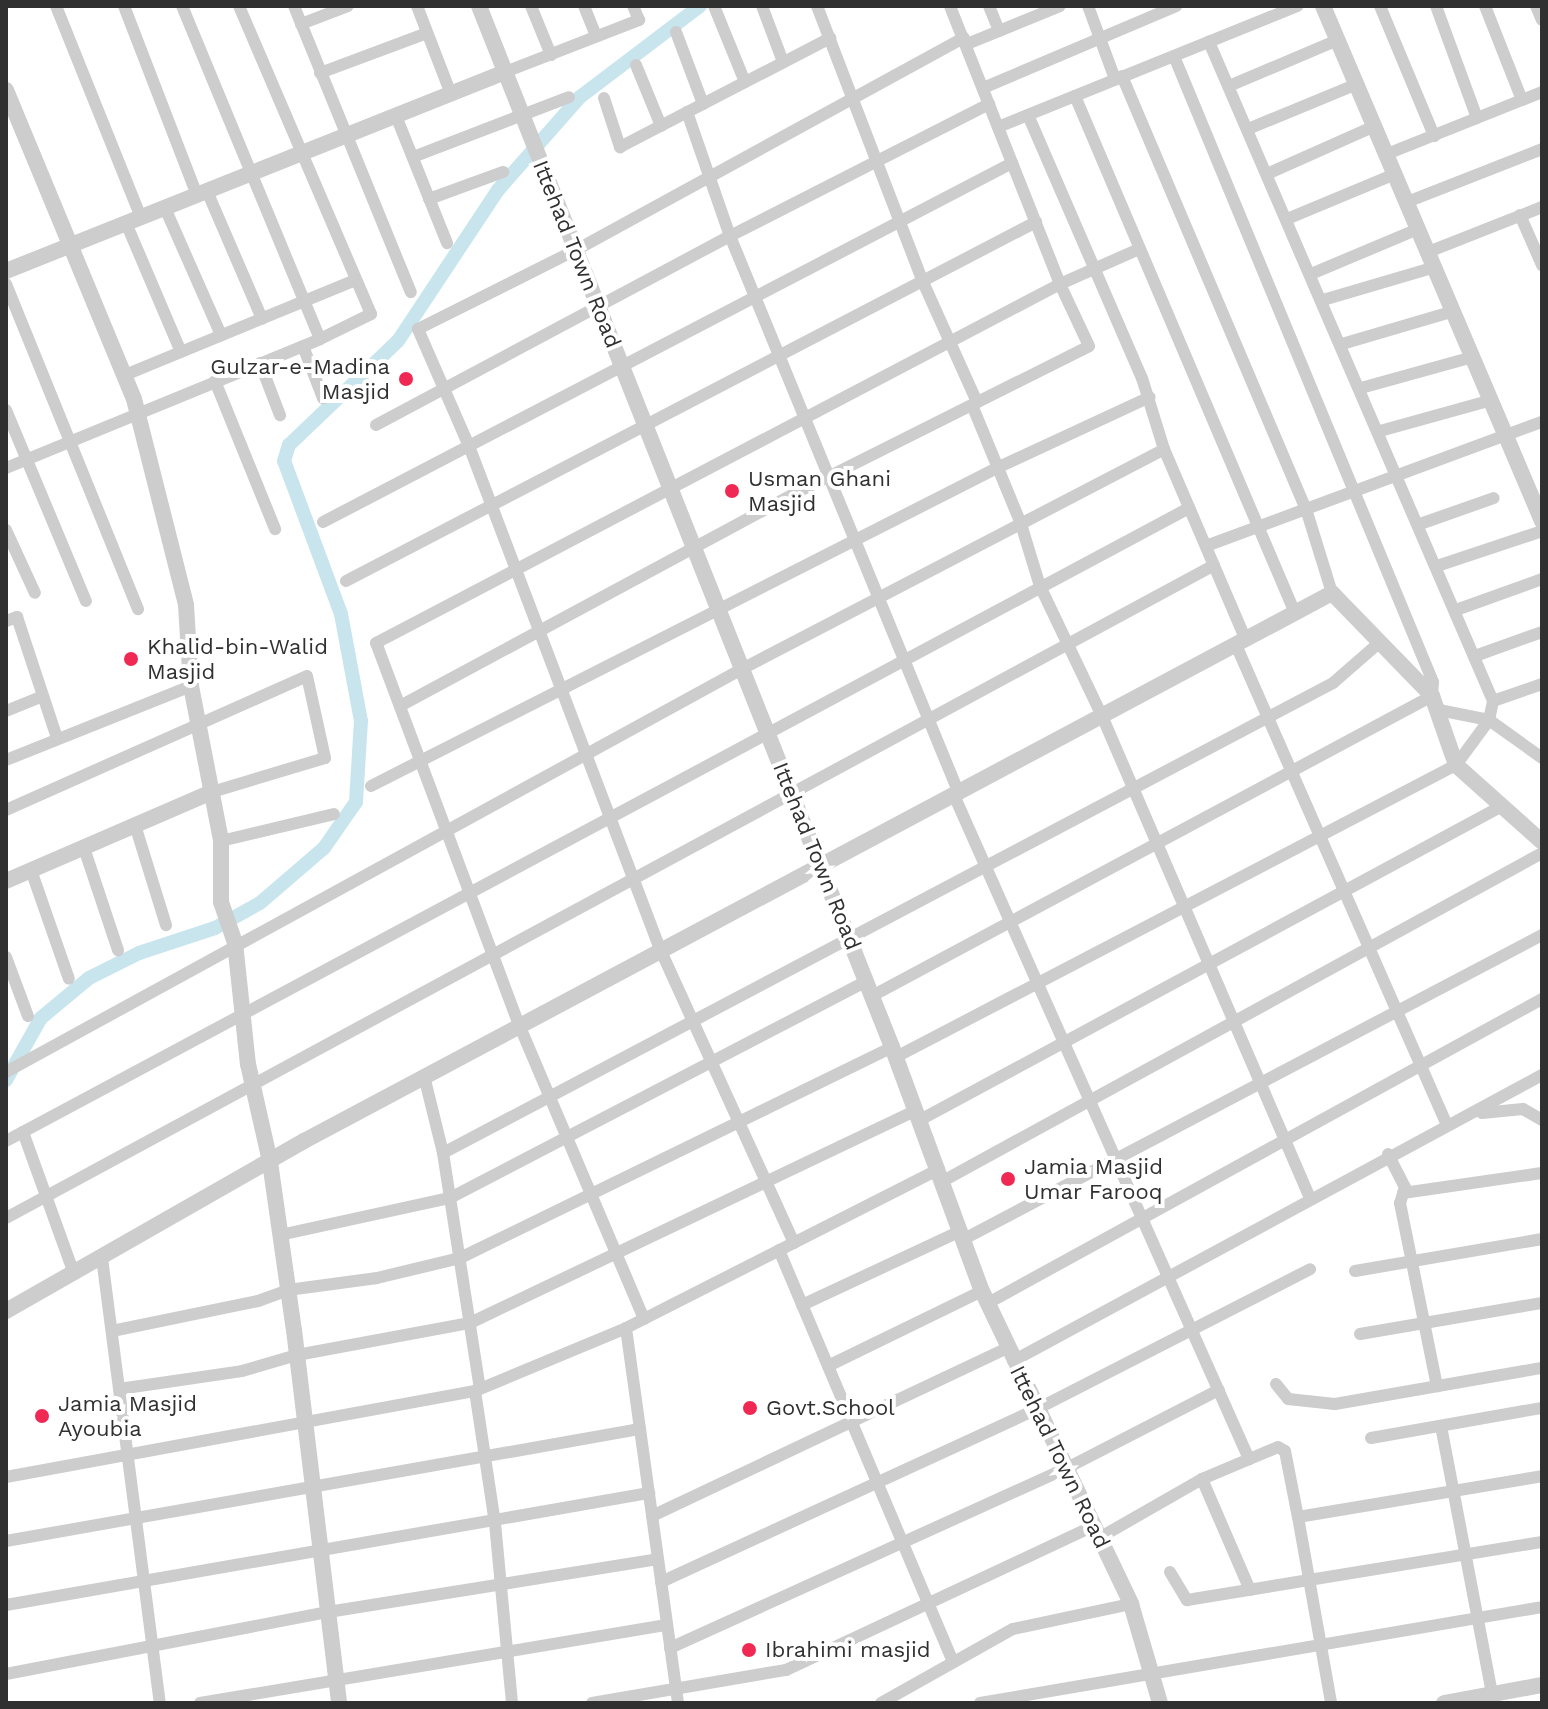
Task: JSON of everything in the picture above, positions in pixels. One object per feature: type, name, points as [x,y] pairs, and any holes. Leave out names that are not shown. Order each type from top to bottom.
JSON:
[{"type":"street","points":[[56,6],[181,352]]},
{"type":"street","points":[[124,6],[202,193],[262,319]]},
{"type":"street","points":[[182,6],[249,174],[320,339]]},
{"type":"street","points":[[6,468],[320,339],[371,314],[299,155],[239,6]]},
{"type":"street","points":[[294,6],[411,292]]},
{"type":"street","points":[[301,24],[348,6]]},
{"type":"street","points":[[417,6],[451,94]]},
{"type":"street","name":"Ittehad Town Road","points":[[479,6],[869,988],[985,1297],[1035,1410],[1131,1604],[1155,1673],[1160,1703]]},
{"type":"street","points":[[531,6],[551,55]]},
{"type":"street","points":[[584,6],[596,36]]},
{"type":"street","points":[[6,271],[639,20],[633,6]]},
{"type":"street","points":[[714,6],[745,82]]},
{"type":"street","points":[[762,6],[783,62]]},
{"type":"street","points":[[817,6],[923,282],[1021,524],[1040,586],[1102,716],[1310,1198]]},
{"type":"street","points":[[400,706],[826,478],[1089,346],[1060,284],[950,6]]},
{"type":"street","points":[[989,6],[999,31]]},
{"type":"street","points":[[794,1243],[660,949],[469,446],[418,329],[576,250],[966,41],[999,31],[1042,9],[1060,6]]},
{"type":"street","points":[[1088,6],[1306,509],[1332,593],[1435,703],[1489,720],[1541,756]]},
{"type":"street","points":[[983,88],[1176,6]]},
{"type":"street","points":[[998,127],[1297,6]]},
{"type":"street","points":[[1323,6],[1542,521]]},
{"type":"street","points":[[1380,6],[1434,136]]},
{"type":"street","points":[[1436,6],[1477,118]]},
{"type":"street","points":[[1485,6],[1522,100]]},
{"type":"street","points":[[1536,6],[1542,20]]},
{"type":"street","points":[[676,32],[703,104]]},
{"type":"street","points":[[320,73],[427,33]]},
{"type":"street","points":[[604,98],[620,147],[830,38]]},
{"type":"street","points":[[1229,86],[1338,40]]},
{"type":"street","points":[[112,1331],[258,1301],[288,1290],[377,1278],[460,1258],[738,1121],[894,1052],[1037,983],[1456,765],[1489,720],[1493,701],[1400,475],[1209,42]]},
{"type":"street","points":[[1174,56],[1433,682],[1435,703],[1456,765],[1542,842]]},
{"type":"street","points":[[636,65],[661,126]]},
{"type":"street","points":[[1248,129],[1357,84]]},
{"type":"street","points":[[1387,154],[1542,92]]},
{"type":"street","points":[[1075,96],[1295,613]]},
{"type":"street","points":[[8,97],[138,412],[186,605],[191,686],[221,841],[221,902],[235,943],[252,1084],[270,1162],[288,1290],[339,1703]]},
{"type":"street","points":[[413,157],[524,119],[569,97]]},
{"type":"street","points":[[376,425],[598,305],[989,104]]},
{"type":"street","points":[[687,112],[754,297],[985,865],[1249,1459]]},
{"type":"street","points":[[1028,115],[1150,397],[1164,449],[1214,565],[1268,717],[1446,1123]]},
{"type":"street","points":[[396,116],[447,243]]},
{"type":"street","points":[[1267,174],[1375,126]]},
{"type":"street","points":[[1407,202],[1542,149]]},
{"type":"street","points":[[323,522],[1012,163]]},
{"type":"street","points":[[429,199],[503,172]]},
{"type":"street","points":[[1287,219],[1395,174]]},
{"type":"street","points":[[1323,300],[1432,259],[1542,207]]},
{"type":"street","points":[[165,208],[221,335]]},
{"type":"street","points":[[1520,215],[1542,265]]},
{"type":"street","points":[[346,581],[647,429],[1036,222]]},
{"type":"street","points":[[1311,274],[1418,229]]},
{"type":"street","points":[[644,1319],[519,1025],[376,643],[804,416],[1060,284],[1139,249]]},
{"type":"street","points":[[125,375],[355,280]]},
{"type":"street","points":[[6,284],[72,440],[138,609]]},
{"type":"street","points":[[1342,344],[1454,311]]},
{"type":"street","points":[[303,346],[323,398]]},
{"type":"street","points":[[1361,388],[1473,357]]},
{"type":"street","points":[[260,363],[280,415]]},
{"type":"street","points":[[215,381],[275,529]]},
{"type":"street","points":[[371,786],[999,467],[1150,397]]},
{"type":"street","points":[[1380,431],[1492,400]]},
{"type":"street","points":[[6,410],[86,601]]},
{"type":"street","points":[[1206,546],[1542,422]]},
{"type":"street","points":[[6,1072],[235,943],[742,669],[1164,449]]},
{"type":"street","points":[[1420,524],[1494,498]]},
{"type":"street","points":[[6,1141],[766,730],[1189,508]]},
{"type":"street","points":[[6,530],[35,593]]},
{"type":"street","points":[[1437,566],[1542,531]]},
{"type":"street","points":[[6,1218],[1214,565]]},
{"type":"street","points":[[1456,610],[1542,579]]},
{"type":"street","points":[[6,1311],[424,1076],[819,863],[1332,593]]},
{"type":"street","points":[[6,621],[17,617],[57,738]]},
{"type":"street","points":[[1475,656],[1542,632]]},
{"type":"street","points":[[443,1153],[1333,683],[1380,642]]},
{"type":"street","points":[[6,810],[200,727],[307,676],[325,758],[212,792],[6,881]]},
{"type":"street","points":[[1493,701],[1542,684]]},
{"type":"street","points":[[6,760],[191,686]]},
{"type":"street","points":[[6,711],[43,696]]},
{"type":"street","points":[[280,1235],[450,1198],[711,1062],[1011,924],[1292,773],[1435,703]]},
{"type":"street","points":[[119,1389],[242,1371],[297,1355],[470,1323],[766,1181],[918,1115],[1064,1042],[1502,806]]},
{"type":"street","points":[[221,841],[334,814]]},
{"type":"street","points":[[135,825],[166,925]]},
{"type":"street","points":[[84,848],[118,950]]},
{"type":"street","points":[[6,1477],[478,1390],[626,1328],[779,1250],[1090,1101],[1542,853]]},
{"type":"street","points":[[31,870],[69,979]]},
{"type":"street","points":[[802,1305],[962,1235],[1116,1160],[1542,935]]},
{"type":"street","points":[[6,957],[28,1016]]},
{"type":"street","points":[[828,1366],[985,1297],[1143,1219],[1542,999]]},
{"type":"street","points":[[1475,1114],[1542,1075]]},
{"type":"street","points":[[424,1076],[443,1153],[470,1323],[510,1651],[512,1703]]},
{"type":"street","points":[[652,1516],[1011,1354],[1168,1276],[1446,1123],[1475,1114],[1523,1109],[1542,1120]]},
{"type":"street","points":[[23,1132],[74,1274]]},
{"type":"street","points":[[1388,1154],[1403,1193],[1400,1203],[1437,1386]]},
{"type":"street","points":[[1403,1193],[1542,1173]]},
{"type":"street","points":[[1355,1271],[1542,1239]]},
{"type":"street","points":[[779,1250],[952,1660]]},
{"type":"street","points":[[102,1258],[160,1703]]},
{"type":"street","points":[[661,1582],[1035,1410],[1193,1332],[1310,1269]]},
{"type":"street","points":[[1360,1334],[1542,1303]]},
{"type":"street","points":[[626,1328],[678,1703]]},
{"type":"street","points":[[1276,1384],[1288,1399],[1335,1404],[1542,1368]]},
{"type":"street","points":[[670,1648],[1065,1469],[1219,1390]]},
{"type":"street","points":[[1371,1438],[1542,1408]]},
{"type":"street","points":[[1441,1426],[1493,1699]]},
{"type":"street","points":[[6,1541],[312,1484],[640,1429]]},
{"type":"street","points":[[592,1703],[786,1670],[928,1602],[1096,1532],[1202,1479],[1278,1447],[1285,1451],[1331,1703]]},
{"type":"street","points":[[1298,1517],[1542,1476]]},
{"type":"street","points":[[1202,1479],[1250,1590]]},
{"type":"street","points":[[6,1605],[320,1549],[495,1523],[649,1493]]},
{"type":"street","points":[[1170,1572],[1187,1600],[1542,1542]]},
{"type":"street","points":[[6,1674],[328,1612],[503,1588],[658,1559]]},
{"type":"street","points":[[881,1703],[952,1660],[1013,1629],[1131,1604]]},
{"type":"street","points":[[980,1703],[1002,1702],[1542,1607]]},
{"type":"street","points":[[200,1703],[667,1625]]},
{"type":"street","points":[[1444,1703],[1493,1699],[1542,1685]]},
{"type":"waterway","points":[[6,1080],[41,1018],[89,978],[139,953],[215,928],[260,903],[324,848],[356,802],[361,721],[341,614],[284,461],[289,445],[398,341],[498,190],[580,97],[700,6]]},
{"type":"place","name":"Gulzar-e-Madina Masjid","points":[[406,379]]},
{"type":"place","name":"Usman Ghani Masjid","points":[[732,491]]},
{"type":"place","name":"Khalid-bin-Walid Masjid","points":[[131,659]]},
{"type":"place","name":"Jamia Masjid Umar Farooq","points":[[1008,1179]]},
{"type":"place","name":"Govt.School","points":[[750,1408]]},
{"type":"place","name":"Jamia Masjid Ayoubia","points":[[42,1416]]},
{"type":"place","name":"Ibrahimi masjid","points":[[749,1650]]}]
